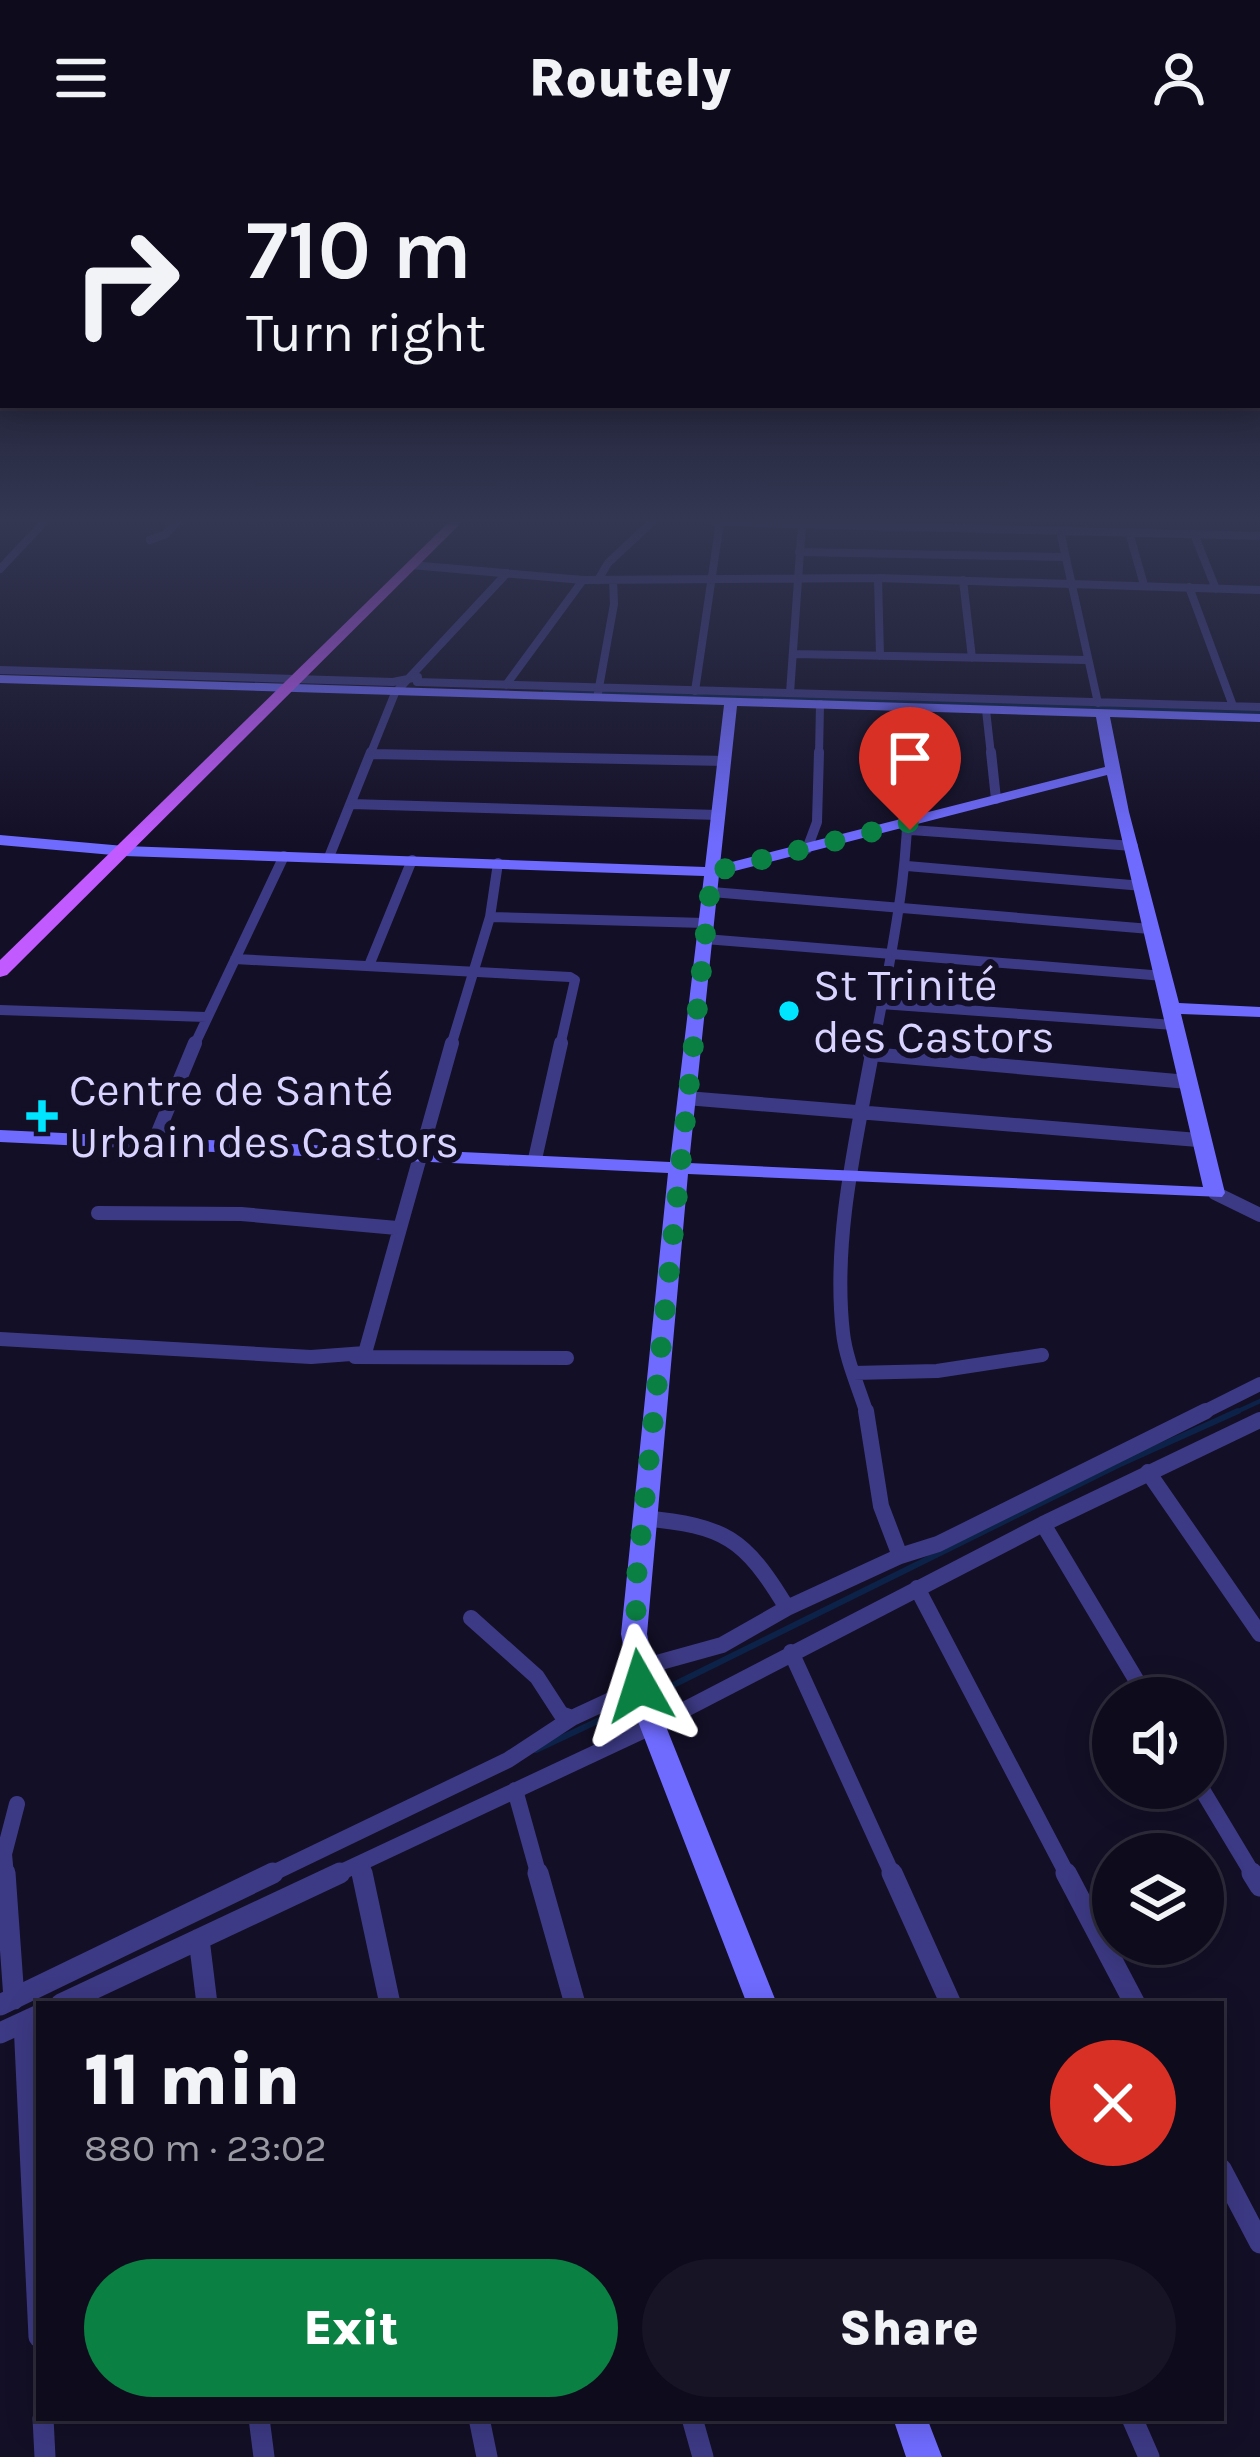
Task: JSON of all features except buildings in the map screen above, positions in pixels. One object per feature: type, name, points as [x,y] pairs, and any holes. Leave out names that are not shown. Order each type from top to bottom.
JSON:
[{"type":"main road","points":[[0,970],[345,629]]},
{"type":"street","points":[[329,857],[402,686],[455,629]]},
{"type":"street","points":[[506,685],[547,629]]},
{"type":"street","points":[[598,693],[609,629]]},
{"type":"street","points":[[695,691],[704,629]]},
{"type":"street","points":[[790,693],[795,629]]},
{"type":"street","points":[[879,629],[880,656]]},
{"type":"street","points":[[969,629],[972,658]]},
{"type":"street","points":[[1079,629],[1143,886],[1198,1140],[1215,1193]]},
{"type":"street","points":[[1205,629],[1233,706]]},
{"type":"street","points":[[794,654],[1086,661]]},
{"type":"street","points":[[0,674],[598,693],[790,693],[1260,718]]},
{"type":"street","points":[[402,686],[418,677],[416,682],[731,702],[986,710],[1260,707]]},
{"type":"street","points":[[291,682],[393,682],[402,686]]},
{"type":"street","points":[[731,702],[634,1612],[640,1677],[652,1722],[761,2001]]},
{"type":"street","points":[[807,849],[817,822],[820,704]]},
{"type":"street","points":[[900,1556],[880,1507],[869,1419],[843,1339],[840,1298],[850,1174],[907,866],[911,826],[905,707]]},
{"type":"street","points":[[986,710],[996,799]]},
{"type":"street","points":[[372,754],[726,761]]},
{"type":"street","points":[[712,882],[807,849],[911,826],[1111,770]]},
{"type":"street","points":[[352,804],[718,815]]},
{"type":"street","points":[[817,822],[843,840]]},
{"type":"street","points":[[911,826],[1132,846]]},
{"type":"street","points":[[0,840],[124,851],[498,863],[712,882],[900,910],[1150,929]]},
{"type":"street","points":[[154,1142],[206,1017],[284,856]]},
{"type":"street","points":[[370,963],[412,860]]},
{"type":"street","points":[[355,1357],[370,1345],[397,1228],[490,917],[498,863]]},
{"type":"street","points":[[907,866],[1143,886]]},
{"type":"street","points":[[490,917],[705,931],[892,954],[1163,976]]},
{"type":"street","points":[[235,959],[473,968],[575,980],[535,1159]]},
{"type":"street","points":[[880,1004],[1172,1016],[1260,1012]]},
{"type":"street","points":[[0,1010],[206,1017]]},
{"type":"street","points":[[870,1054],[1188,1082]]},
{"type":"street","points":[[686,1098],[1198,1140]]},
{"type":"street","points":[[0,1136],[679,1164],[1215,1193],[1260,1215]]},
{"type":"street","points":[[98,1213],[241,1214],[397,1228]]},
{"type":"street","points":[[0,1339],[355,1357],[567,1358]]},
{"type":"street","points":[[853,1372],[937,1371],[1042,1355]]},
{"type":"street","points":[[17,1804],[4,1854],[7,2002],[508,1760],[640,1677],[722,1645],[787,1608],[900,1556],[938,1544],[1260,1384]]},
{"type":"street","points":[[68,2001],[515,1790],[1148,1472],[1258,1425]]},
{"type":"street","points":[[1148,1472],[1260,1634]]},
{"type":"street","points":[[643,1518],[721,1528],[739,1537],[787,1608]]},
{"type":"street","points":[[1043,1524],[1134,1677]]},
{"type":"street","points":[[917,1588],[1133,2001]]},
{"type":"street","points":[[471,1618],[537,1677],[561,1714],[572,1718]]},
{"type":"street","points":[[791,1652],[950,2001]]},
{"type":"street","points":[[515,1790],[574,2001]]},
{"type":"street","points":[[1214,1809],[1260,1886]]},
{"type":"street","points":[[360,1864],[389,2001]]},
{"type":"street","points":[[199,1940],[207,2001]]},
{"type":"street","points":[[0,2033],[31,2018],[36,2217]]},
{"type":"street","points":[[1224,2175],[1260,2243]]},
{"type":"street","points":[[43,2421],[45,2457]]},
{"type":"street","points":[[259,2421],[264,2457]]},
{"type":"street","points":[[480,2421],[487,2457]]},
{"type":"street","points":[[693,2421],[703,2457]]},
{"type":"street","points":[[911,2421],[924,2457]]},
{"type":"street","points":[[1133,2421],[1149,2457]]},
{"type":"waterway","points":[[548,690],[1260,712]]},
{"type":"waterway","points":[[1232,1414],[1260,1401]]},
{"type":"waterway","points":[[655,1694],[1118,1465],[1238,1411]]},
{"type":"waterway","points":[[536,1750],[640,1701]]},
{"type":"place","name":"St Trinité des Castors","points":[[789,1011]]},
{"type":"place","name":"Centre de Santé Urbain des Castors","points":[[42,1116]]},
{"type":"route","points":[[640,1686],[635,1591],[712,872],[911,822],[910,830]]}]
